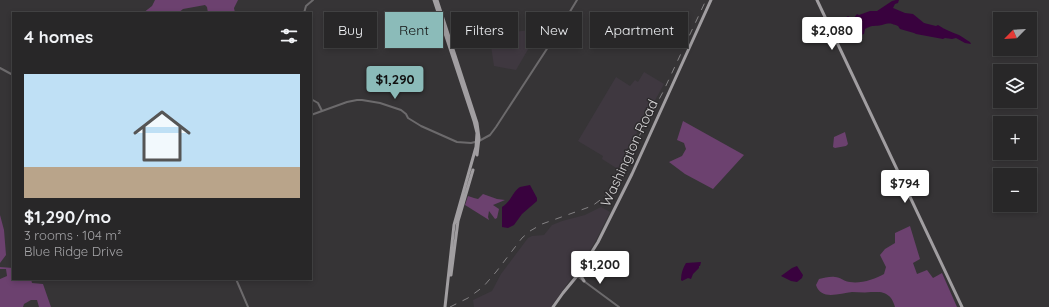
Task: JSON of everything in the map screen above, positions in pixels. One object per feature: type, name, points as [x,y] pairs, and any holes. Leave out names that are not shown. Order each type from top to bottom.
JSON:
[{"type":"main road","points":[[435,0],[474,120],[478,141],[454,225],[446,305]]},
{"type":"main road","name":"Washington Road","points":[[553,307],[577,276],[598,242],[632,174],[712,0]]},
{"type":"main road","points":[[817,0],[962,307]]},
{"type":"main road","points":[[573,281],[584,281],[581,270]]},
{"type":"street","points":[[304,12],[306,6],[313,0]]},
{"type":"street","points":[[312,116],[352,101],[362,100],[380,103],[401,110],[408,118],[421,126],[457,142],[471,143],[478,141],[488,136],[495,128],[577,0]]},
{"type":"street","points":[[0,68],[12,74]]},
{"type":"street","points":[[312,100],[318,103],[322,111]]},
{"type":"street","points":[[577,276],[619,307]]},
{"type":"street","points":[[236,280],[248,307]]},
{"type":"shaded area","points":[[155,0],[238,0],[234,8],[235,12],[208,12],[205,5],[183,9],[179,12],[144,12],[152,6]]},
{"type":"shaded area","points":[[896,0],[899,0],[893,8],[905,13],[913,14],[924,23],[936,26],[938,25],[960,36],[971,44],[965,43],[956,38],[943,39],[916,34],[890,24],[870,27],[865,29],[864,34],[849,37],[841,19],[848,16],[853,19],[857,14],[859,15],[870,11],[877,11]]},
{"type":"shaded area","points":[[526,30],[526,48],[529,48],[516,70],[494,66],[491,48],[518,48],[518,31]]},
{"type":"shaded area","points":[[644,72],[664,84],[635,136],[621,171],[602,159],[603,156],[578,141],[616,77],[630,86],[635,80],[638,82]]},
{"type":"shaded area","points":[[683,121],[744,155],[713,189],[685,174],[669,162],[682,156],[686,149],[684,143],[677,140]]},
{"type":"shaded area","points":[[845,132],[848,144],[846,146],[833,147],[834,137]]},
{"type":"shaded area","points":[[530,185],[537,198],[537,201],[522,214],[514,225],[508,228],[502,227],[502,207],[517,189]]},
{"type":"shaded area","points":[[483,194],[505,200],[493,205],[499,209],[497,218],[495,219],[489,211],[489,220],[465,205],[468,196],[478,199]]},
{"type":"shaded area","points":[[601,207],[610,212],[595,242],[551,307],[474,307],[473,300],[492,291],[501,274],[528,238],[532,236],[544,235],[552,225],[585,215]]},
{"type":"shaded area","points":[[0,215],[4,230],[6,255],[0,263]]},
{"type":"shaded area","points":[[910,226],[920,259],[913,263],[917,274],[927,270],[933,278],[942,273],[957,307],[895,307],[890,297],[883,293],[852,292],[826,295],[818,290],[816,285],[819,279],[827,277],[839,278],[848,282],[863,282],[877,278],[884,274],[886,267],[880,255],[885,249],[895,243],[895,233]]},
{"type":"shaded area","points":[[701,262],[699,268],[693,274],[691,279],[688,278],[682,281],[681,280],[682,271],[686,263]]},
{"type":"shaded area","points":[[797,266],[803,275],[797,282],[781,276],[792,268]]},
{"type":"shaded area","points":[[0,267],[12,268],[12,280],[31,280],[32,283],[43,284],[51,307],[39,307],[37,300],[31,300],[24,304],[23,307],[0,307],[0,279],[7,276],[6,269],[0,269]]},
{"type":"railway","points":[[450,307],[468,298],[483,287],[522,238],[530,231],[542,224],[592,206],[613,189],[623,174],[636,142],[663,92],[706,0]]}]
